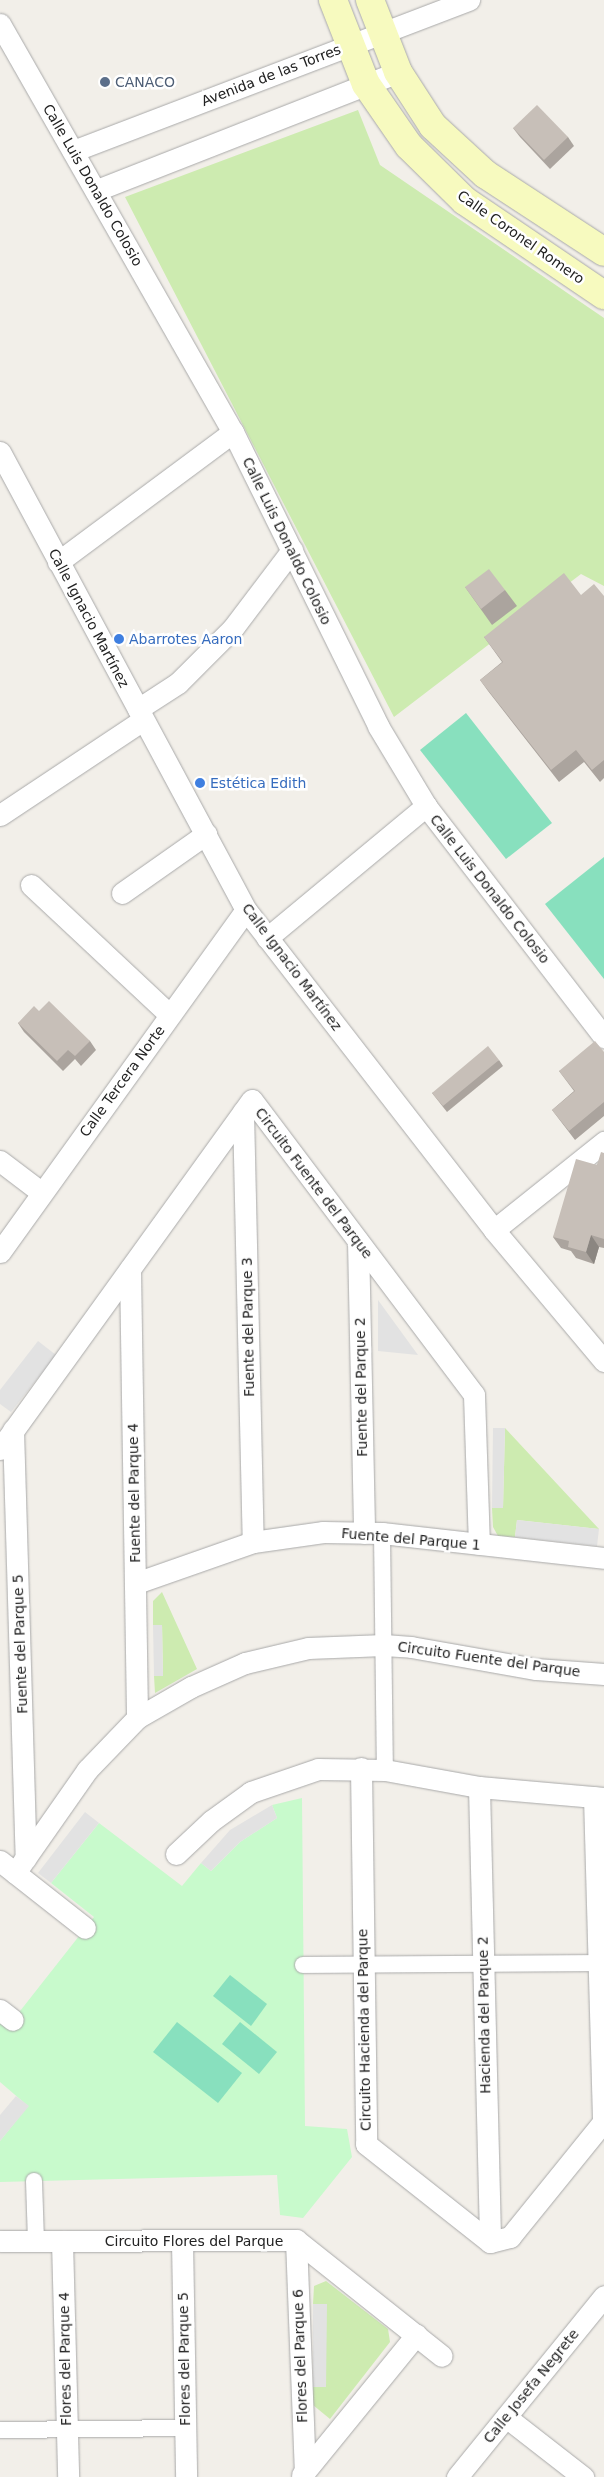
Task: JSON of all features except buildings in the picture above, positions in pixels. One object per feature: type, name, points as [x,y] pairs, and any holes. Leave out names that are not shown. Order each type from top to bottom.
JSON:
[{"type":"main road","name":"Calle Coronel Romero","points":[[333,0],[366,84],[409,146],[465,201],[604,295]]},
{"type":"main road","points":[[370,0],[398,72],[433,126],[485,174],[604,252]]},
{"type":"street","name":"Avenida de las Torres","points":[[73,151],[469,0]]},
{"type":"street","name":"Calle Luis Donaldo Colosio","points":[[0,24],[73,151],[98,190],[233,432],[378,726],[426,806],[604,1037]]},
{"type":"street","points":[[98,190],[398,72]]},
{"type":"street","points":[[58,562],[233,432]]},
{"type":"street","name":"Calle Ignacio Martínez","points":[[0,452],[246,910],[494,1230],[604,1361]]},
{"type":"street","points":[[0,815],[140,715],[178,683],[233,628],[292,550]]},
{"type":"street","points":[[267,938],[426,806]]},
{"type":"street","points":[[122,893],[206,834]]},
{"type":"street","points":[[31,885],[170,1015]]},
{"type":"street","name":"Calle Tercera Norte","points":[[0,1252],[41,1192],[246,910]]},
{"type":"street","name":"Circuito Fuente del Parque","points":[[0,1449],[252,1100],[474,1395],[479,1544]]},
{"type":"street","name":"Fuente del Parque 3","points":[[243,1112],[252,1542]]},
{"type":"street","points":[[494,1230],[604,1142]]},
{"type":"street","points":[[0,1161],[41,1192]]},
{"type":"street","name":"Fuente del Parque 2","points":[[358,1241],[373,1533]]},
{"type":"street","name":"Fuente del Parque 4","points":[[130,1269],[137,1718]]},
{"type":"street","name":"Fuente del Parque 5","points":[[14,1430],[14,1864]]},
{"type":"street","name":"Fuente del Parque 1","points":[[136,1583],[252,1542],[323,1532],[373,1533],[604,1558]]},
{"type":"street","points":[[373,1533],[384,1645],[384,1770]]},
{"type":"street","name":"Circuito Fuente del Parque","points":[[14,1864],[88,1770],[137,1718],[191,1687],[245,1663],[308,1648],[384,1645],[411,1647],[536,1669],[604,1674]]},
{"type":"street","points":[[176,1854],[211,1821],[251,1792],[318,1769],[361,1768],[384,1770],[479,1787],[599,1798],[598,1963],[604,2122],[510,2237],[490,2242]]},
{"type":"street","name":"Circuito Hacienda del Parque","points":[[361,1768],[366,2144],[490,2242]]},
{"type":"street","name":"Hacienda del Parque 2","points":[[479,1787],[490,2242]]},
{"type":"street","points":[[14,1864],[85,1928]]},
{"type":"street","points":[[303,1965],[598,1963]]},
{"type":"street","points":[[34,2182],[36,2241]]},
{"type":"street","name":"Circuito Flores del Parque","points":[[0,2241],[296,2240],[442,2356]]},
{"type":"street","name":"Flores del Parque 6","points":[[296,2240],[302,2474]]},
{"type":"street","name":"Flores del Parque 4","points":[[62,2241],[68,2477]]},
{"type":"street","name":"Flores del Parque 5","points":[[182,2241],[186,2477]]},
{"type":"street","name":"Calle Josefa Negrete","points":[[458,2477],[506,2416],[602,2302]]},
{"type":"street","points":[[302,2474],[416,2335]]},
{"type":"street","points":[[506,2416],[583,2477]]},
{"type":"street","points":[[0,2430],[185,2428]]},
{"type":"green space","points":[[358,110],[380,165],[604,318],[604,586],[581,574],[394,717],[125,197]]},
{"type":"green space","points":[[466,713],[552,823],[506,859],[420,750]]},
{"type":"green space","points":[[604,857],[604,979],[545,904]]},
{"type":"green space","points":[[505,1428],[599,1529],[517,1520],[515,1537],[498,1536],[493,1527],[492,1508],[503,1507]]},
{"type":"green space","points":[[162,1592],[197,1669],[155,1693],[154,1676],[163,1676],[162,1625],[153,1625],[153,1601]]},
{"type":"green space","points":[[302,1798],[305,2126],[347,2129],[352,2157],[303,2218],[280,2215],[277,2175],[0,2182],[0,2141],[28,2106],[0,2082],[0,2019],[13,2020],[94,1917],[51,1883],[99,1823],[182,1886],[201,1863],[211,1871],[240,1842],[277,1818],[272,1805]]},
{"type":"green space","points":[[230,1975],[267,2004],[251,2026],[213,1996]]},
{"type":"green space","points":[[177,2022],[242,2073],[218,2103],[153,2052]]},
{"type":"green space","points":[[240,2022],[277,2052],[259,2074],[222,2044]]},
{"type":"green space","points":[[326,2281],[388,2329],[390,2342],[330,2419],[313,2405],[313,2387],[326,2387],[326,2304],[313,2304],[314,2286]]},
{"type":"shaded area","points":[[378,1300],[418,1355],[378,1351]]},
{"type":"shaded area","points":[[38,1341],[56,1355],[11,1412],[0,1404],[0,1390]]},
{"type":"shaded area","points":[[493,1428],[505,1428],[503,1508],[492,1508]]},
{"type":"shaded area","points":[[517,1520],[599,1529],[597,1546],[515,1537]]},
{"type":"shaded area","points":[[153,1625],[162,1625],[163,1676],[154,1676]]},
{"type":"shaded area","points":[[272,1805],[277,1818],[240,1842],[211,1871],[201,1863],[230,1830]]},
{"type":"shaded area","points":[[85,1812],[99,1823],[51,1883],[38,1873]]},
{"type":"shaded area","points":[[16,2096],[29,2106],[0,2141],[0,2115]]},
{"type":"shaded area","points":[[313,2304],[327,2304],[326,2387],[313,2387]]},
{"type":"place","name":"CANACO","points":[[105,82]]},
{"type":"place","name":"Abarrotes Aaron","points":[[119,639]]},
{"type":"place","name":"Estética Edith","points":[[200,783]]}]
